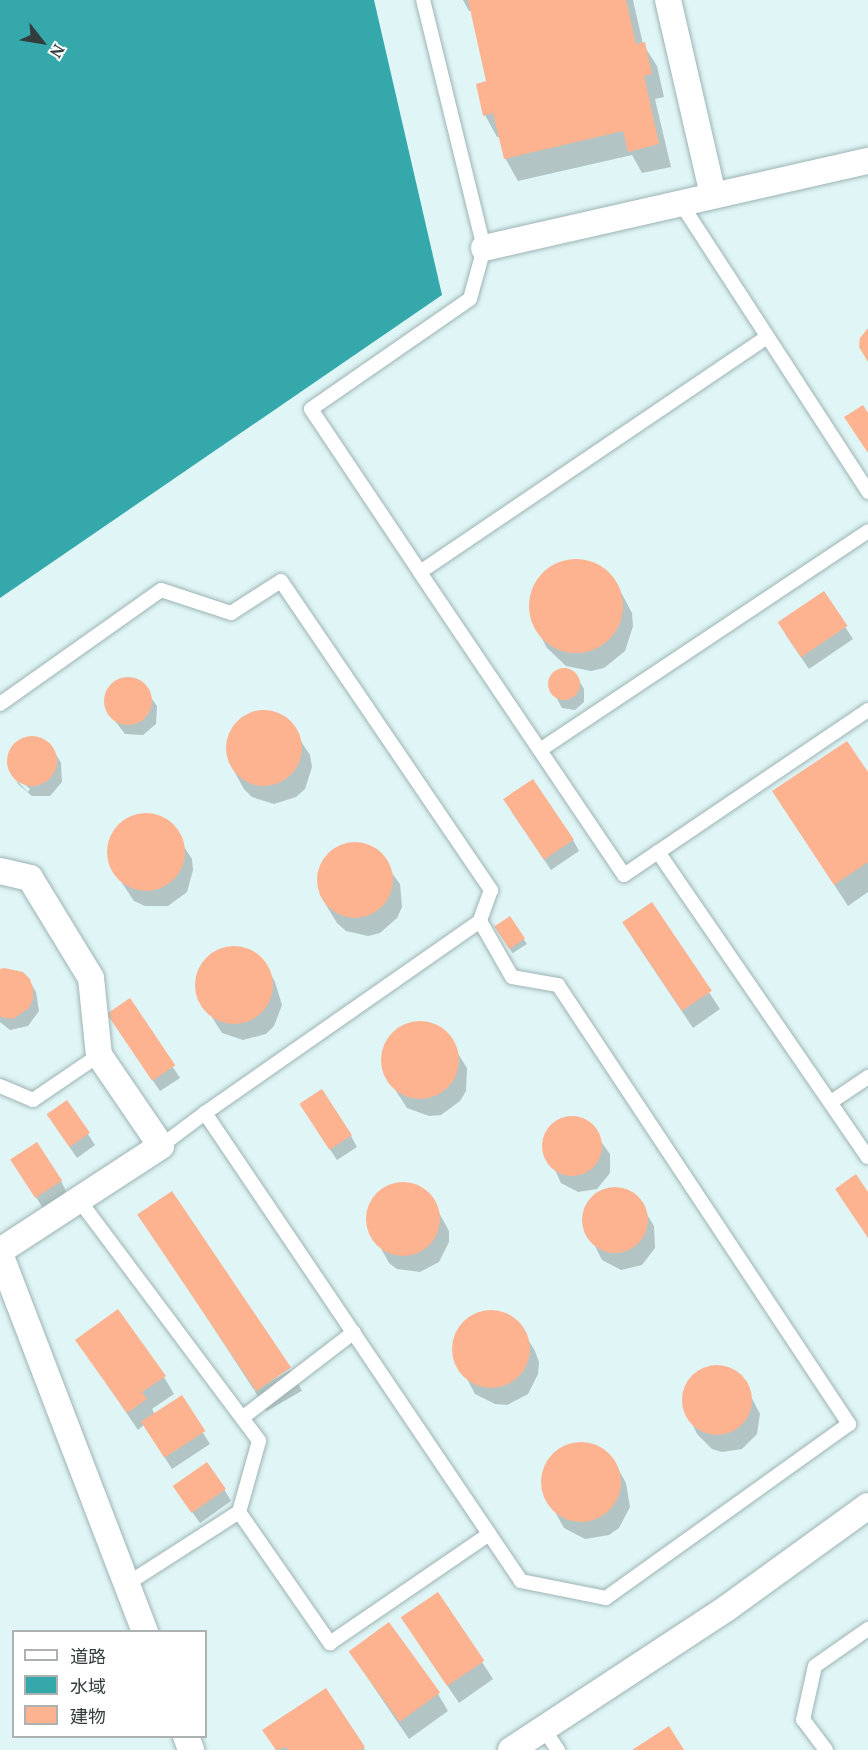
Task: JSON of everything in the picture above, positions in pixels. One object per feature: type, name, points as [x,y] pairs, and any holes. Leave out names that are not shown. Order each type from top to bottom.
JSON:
[{"type":"street","points":[[668,0],[713,195]]},
{"type":"street","points":[[484,248],[868,161]]},
{"type":"street","points":[[0,871],[30,878],[91,978],[99,1055],[161,1146],[0,1252],[144,1630]]},
{"type":"street","points":[[511,1750],[727,1608],[868,1506]]},
{"type":"lane","points":[[423,0],[484,248],[470,299],[311,409],[624,875],[868,710]]},
{"type":"lane","points":[[680,202],[868,492]]},
{"type":"lane","points":[[420,572],[767,336]]},
{"type":"lane","points":[[540,750],[868,531]]},
{"type":"lane","points":[[0,704],[161,590],[231,613],[281,581],[491,890],[480,921],[161,1146]]},
{"type":"lane","points":[[658,852],[868,1157]]},
{"type":"lane","points":[[205,1113],[521,1581],[606,1598],[849,1424],[558,985],[513,977],[480,921]]},
{"type":"lane","points":[[0,1086],[33,1100],[99,1055]]},
{"type":"lane","points":[[831,1102],[868,1077]]},
{"type":"lane","points":[[79,1200],[259,1441],[239,1512],[127,1584]]},
{"type":"lane","points":[[242,1418],[354,1332]]},
{"type":"lane","points":[[239,1512],[330,1643],[489,1534]]},
{"type":"lane","points":[[826,1750],[803,1720],[815,1666],[868,1629]]},
{"type":"lane","points":[[543,1728],[558,1750]]},
{"type":"water","points":[[0,0],[374,0],[442,295],[0,598]]},
{"type":"building","points":[[468,0],[626,0],[636,44],[645,42],[652,74],[644,76],[659,144],[628,152],[623,131],[504,159],[493,113],[483,116],[476,84],[486,81]]},
{"type":"building","points":[[868,328],[868,362],[859,347],[860,338]]},
{"type":"building","points":[[863,405],[868,413],[868,453],[844,417]]},
{"type":"building","points":[[576,559],[594,562],[609,573],[620,588],[623,606],[620,624],[609,639],[594,650],[576,653],[558,650],[543,639],[532,624],[529,606],[532,588],[543,573],[558,562]]},
{"type":"building","points":[[824,591],[847,626],[801,657],[778,622]]},
{"type":"building","points":[[564,668],[575,673],[580,684],[575,695],[564,700],[553,695],[548,684],[553,673]]},
{"type":"building","points":[[123,677],[133,677],[145,684],[152,696],[152,706],[145,718],[133,725],[123,725],[108,714],[104,706],[104,696],[115,681]]},
{"type":"building","points":[[272,710],[285,716],[296,727],[302,740],[300,763],[285,780],[272,786],[256,786],[243,780],[228,763],[226,740],[232,727],[249,712]]},
{"type":"building","points":[[27,736],[37,736],[50,743],[57,756],[57,766],[50,779],[37,786],[27,786],[18,782],[11,775],[7,766],[7,756],[11,747],[18,740]]},
{"type":"building","points":[[847,741],[868,772],[868,862],[834,885],[772,791]]},
{"type":"building","points":[[533,779],[574,840],[544,860],[503,799]]},
{"type":"building","points":[[146,813],[161,816],[173,825],[182,837],[185,852],[182,867],[173,879],[161,888],[146,891],[131,888],[119,879],[110,867],[107,852],[110,837],[119,825],[131,816]]},
{"type":"building","points":[[363,842],[376,848],[387,859],[393,872],[391,895],[376,912],[363,918],[347,918],[334,912],[319,895],[317,872],[323,859],[340,844]]},
{"type":"building","points":[[652,902],[712,991],[682,1011],[622,922]]},
{"type":"building","points":[[510,916],[525,938],[509,949],[494,927]]},
{"type":"building","points":[[234,946],[249,949],[261,958],[270,970],[273,985],[270,1000],[261,1012],[249,1021],[234,1024],[219,1021],[207,1012],[198,1000],[195,985],[198,970],[207,958],[219,949]]},
{"type":"building","points":[[0,969],[23,972],[30,979],[33,989],[33,999],[29,1008],[13,1019],[0,1017]]},
{"type":"building","points":[[130,998],[175,1065],[152,1081],[107,1014]]},
{"type":"building","points":[[420,1021],[435,1024],[448,1032],[456,1045],[459,1060],[456,1075],[448,1088],[435,1096],[420,1099],[405,1096],[392,1088],[384,1075],[381,1060],[384,1045],[392,1032],[405,1024]]},
{"type":"building","points":[[322,1089],[352,1135],[329,1150],[299,1104]]},
{"type":"building","points":[[67,1100],[90,1133],[69,1147],[47,1114]]},
{"type":"building","points":[[572,1116],[589,1121],[597,1129],[602,1146],[597,1163],[589,1171],[572,1176],[555,1171],[547,1163],[542,1146],[547,1129],[555,1121]]},
{"type":"building","points":[[37,1142],[62,1181],[35,1198],[10,1159]]},
{"type":"building","points":[[856,1174],[868,1192],[868,1238],[835,1189]]},
{"type":"building","points":[[403,1182],[424,1188],[434,1198],[440,1219],[434,1240],[424,1250],[403,1256],[382,1250],[372,1240],[366,1219],[372,1198],[382,1188]]},
{"type":"building","points":[[615,1187],[627,1190],[638,1197],[645,1208],[648,1220],[645,1232],[638,1243],[627,1250],[615,1253],[603,1250],[592,1243],[585,1232],[582,1220],[585,1208],[592,1197],[603,1190]]},
{"type":"building","points":[[172,1191],[291,1368],[256,1391],[137,1214]]},
{"type":"building","points":[[118,1309],[166,1376],[142,1392],[147,1399],[127,1413],[75,1340]]},
{"type":"building","points":[[491,1310],[506,1313],[523,1327],[530,1349],[527,1364],[513,1381],[491,1388],[476,1385],[459,1371],[452,1349],[455,1334],[469,1317]]},
{"type":"building","points":[[717,1365],[730,1368],[742,1375],[749,1387],[752,1400],[749,1413],[742,1425],[730,1432],[717,1435],[704,1432],[692,1425],[685,1413],[682,1400],[685,1387],[692,1375],[704,1368]]},
{"type":"building","points":[[182,1395],[205,1431],[164,1458],[141,1422]]},
{"type":"building","points":[[581,1442],[596,1445],[609,1454],[618,1467],[621,1482],[618,1497],[609,1510],[596,1519],[581,1522],[566,1519],[553,1510],[544,1497],[541,1482],[544,1467],[553,1454],[566,1445]]},
{"type":"building","points":[[207,1462],[226,1489],[192,1513],[173,1486]]},
{"type":"building","points":[[438,1592],[484,1661],[447,1686],[401,1617]]},
{"type":"building","points":[[389,1622],[440,1692],[400,1722],[349,1651]]},
{"type":"building","points":[[326,1688],[365,1747],[361,1750],[288,1750],[286,1747],[276,1750],[262,1730]]},
{"type":"building","points":[[669,1726],[684,1750],[632,1750]]}]
